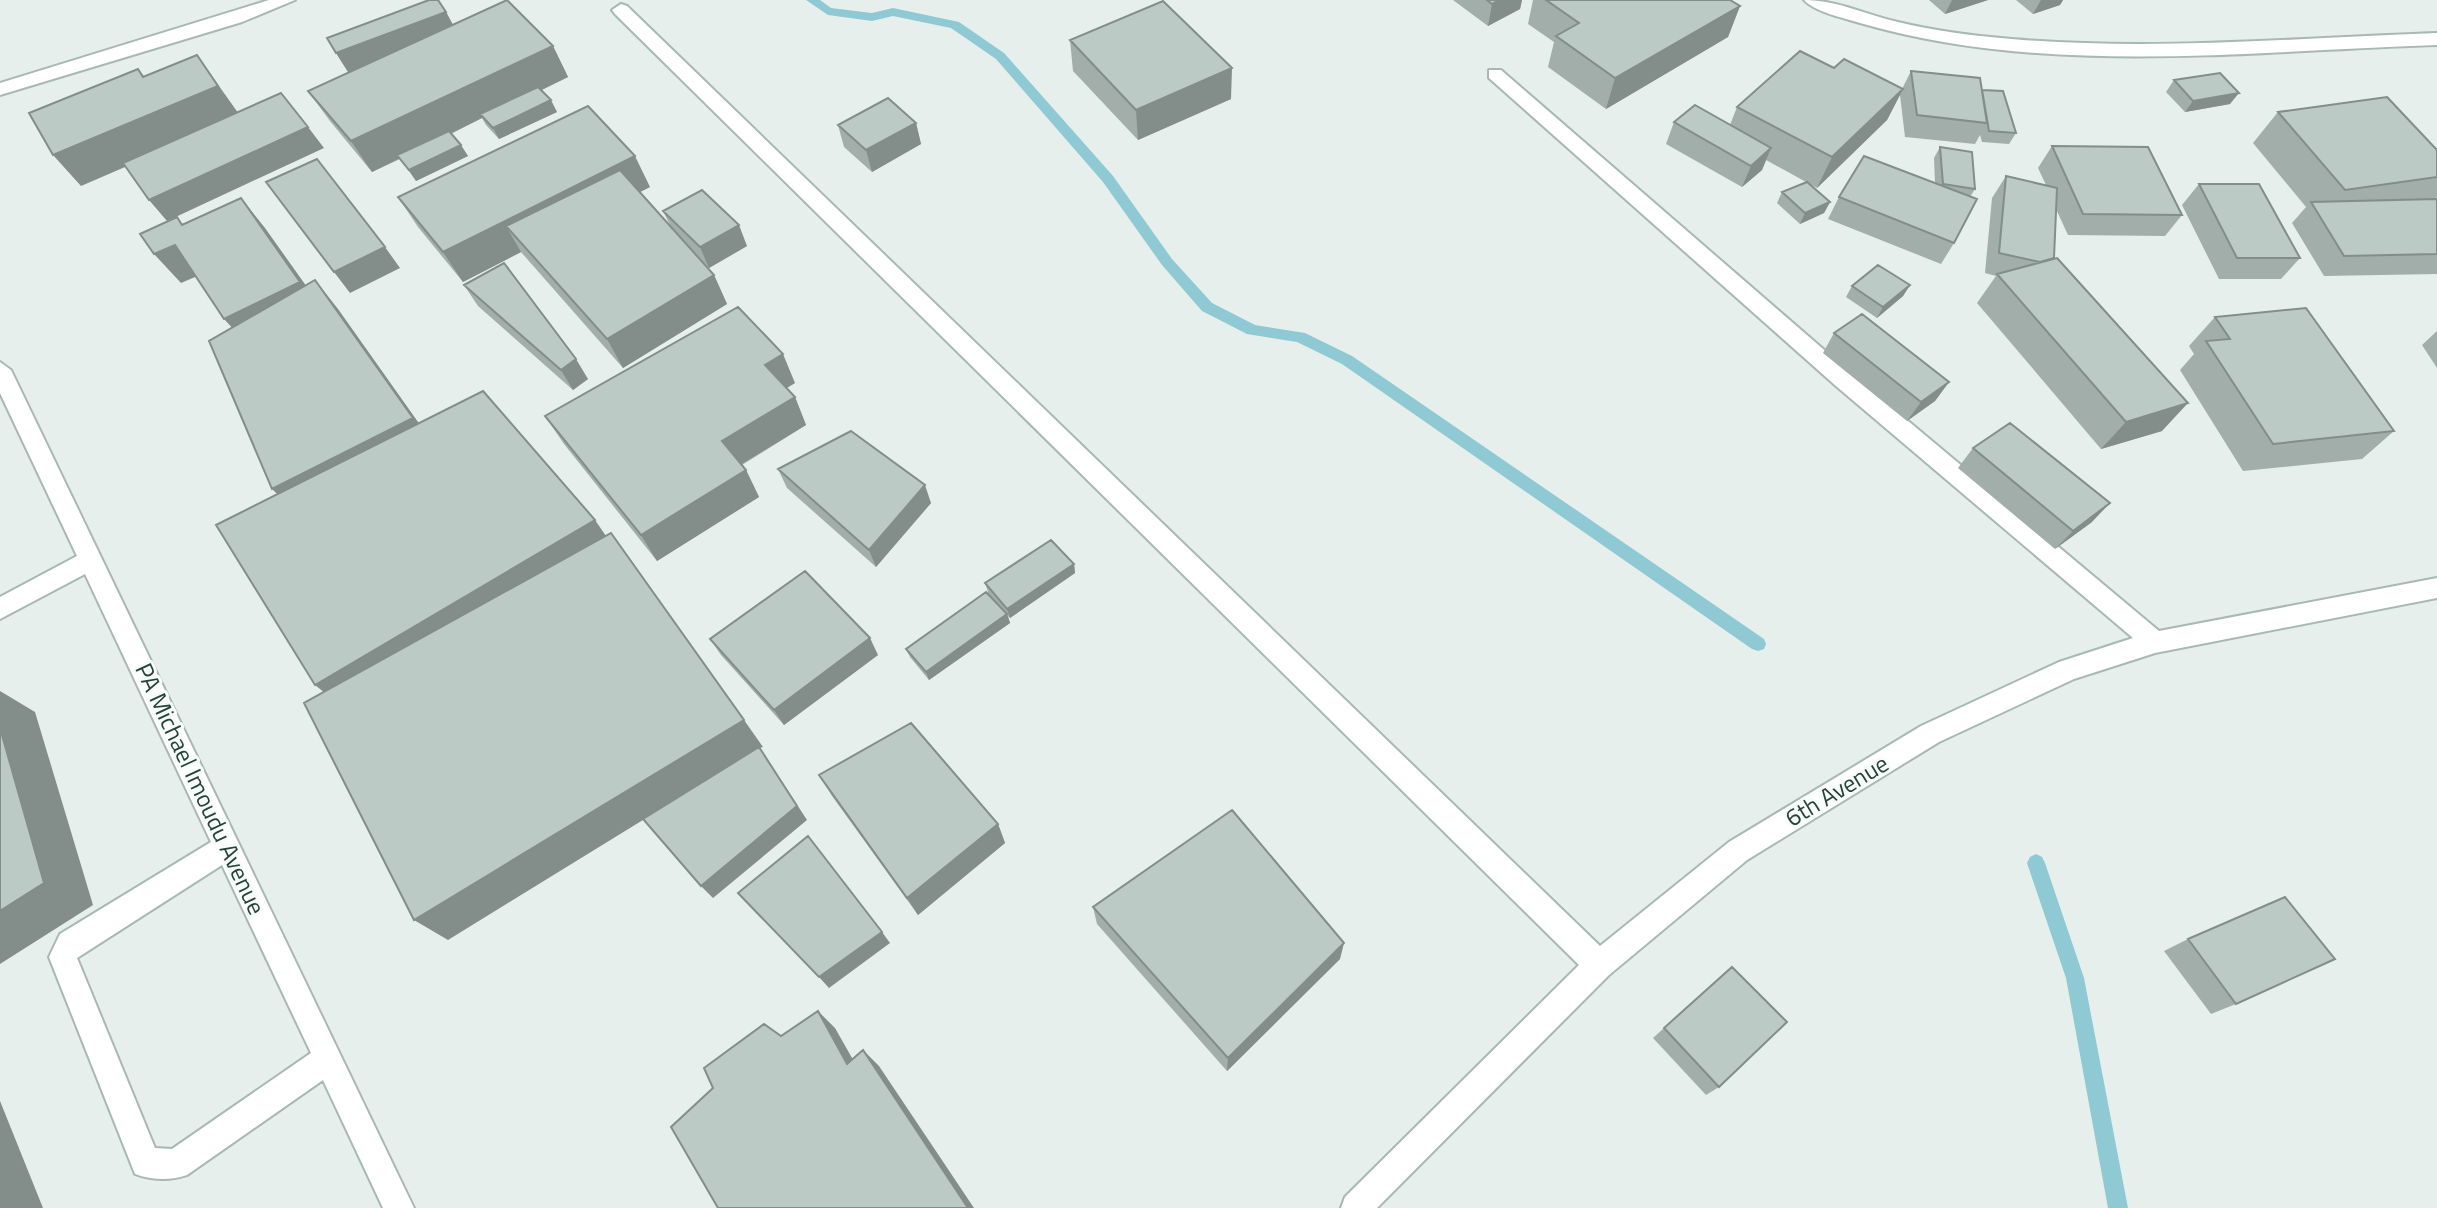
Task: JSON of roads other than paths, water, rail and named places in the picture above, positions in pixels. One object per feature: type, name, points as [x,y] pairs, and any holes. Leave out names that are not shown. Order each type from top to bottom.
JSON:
[{"type":"street","points":[[0,89],[286,0]]},
{"type":"street","points":[[1813,0],[1853,18],[1949,40],[2042,48],[2437,39]]},
{"type":"street","points":[[621,10],[1599,965]]},
{"type":"street","points":[[1495,74],[1844,380],[2155,642]]},
{"type":"street","name":"PA Michael Imoudu Avenue","points":[[0,370],[399,1208]]},
{"type":"street","points":[[0,609],[90,560]]},
{"type":"street","name":"6th Avenue","points":[[1356,1208],[1599,965],[1738,851],[1930,734],[2068,670],[2155,642],[2437,588]]},
{"type":"street","points":[[229,846],[70,944],[63,957],[146,1163],[176,1164],[326,1060]]},
{"type":"waterway","points":[[812,0],[828,11],[872,17],[893,12],[955,25],[1000,56],[1108,179],[1167,262],[1207,307],[1252,330],[1300,337],[1347,360],[1758,644]]},
{"type":"waterway","points":[[2036,863],[2075,978],[2118,1208]]}]
